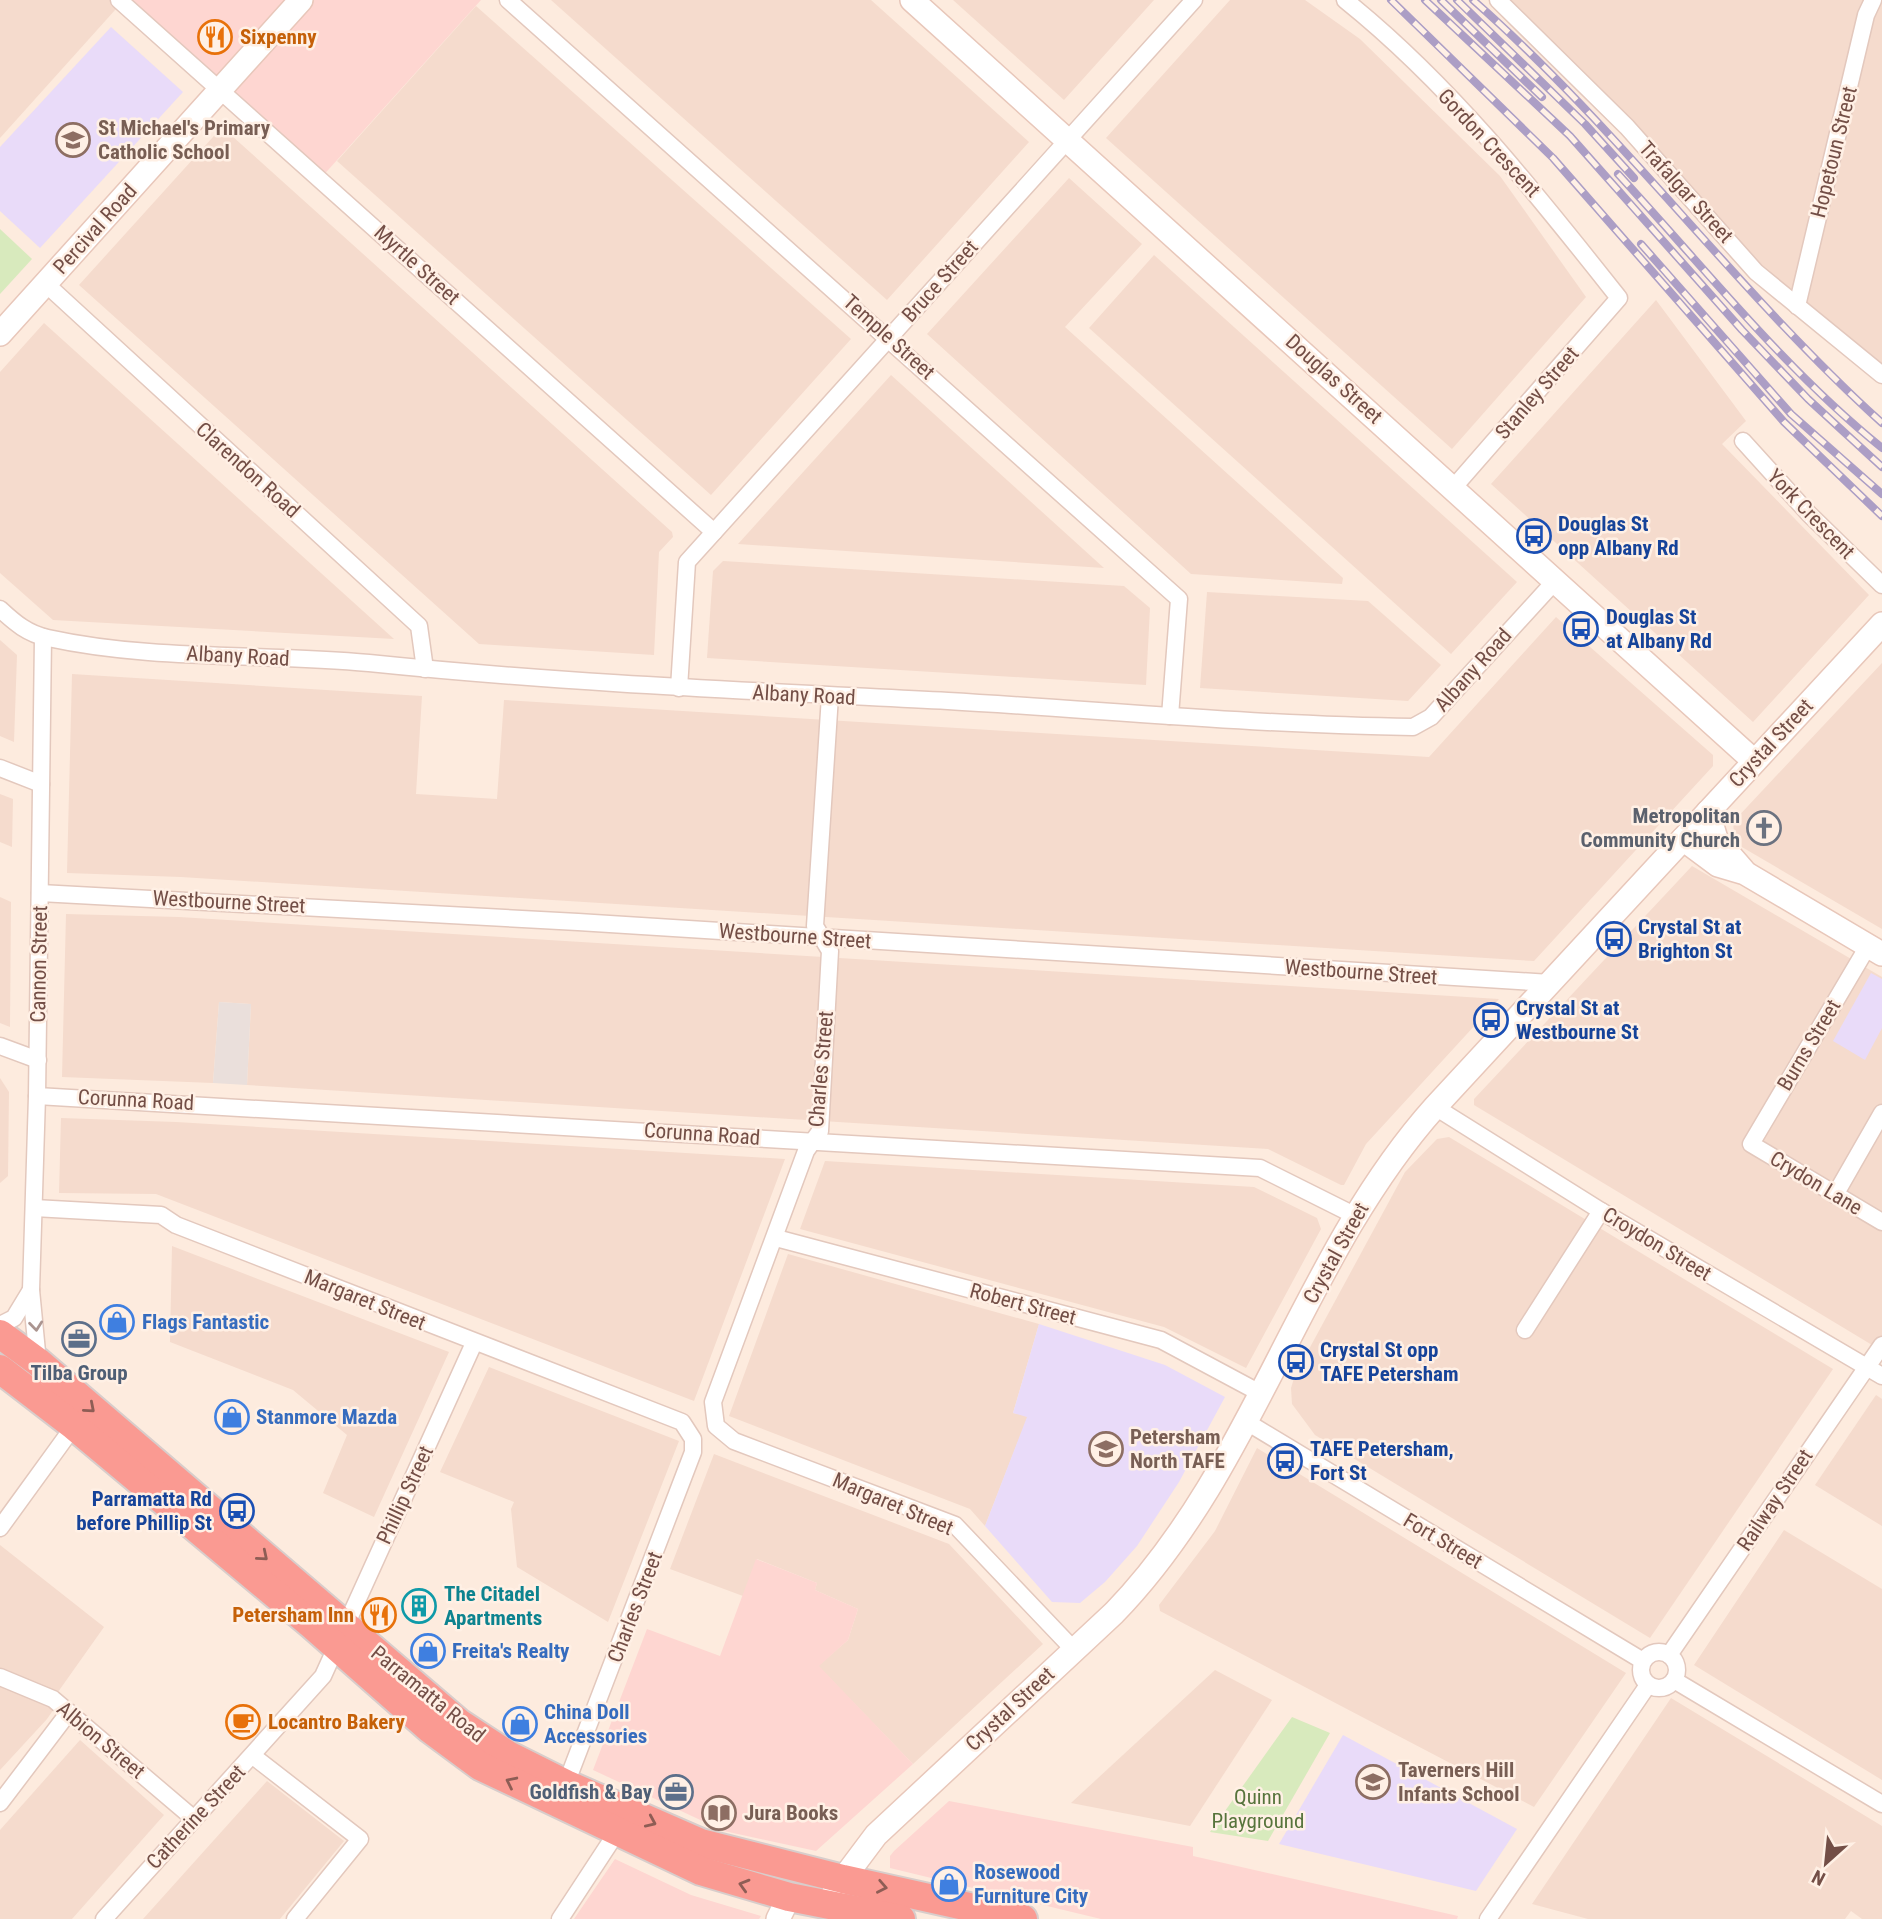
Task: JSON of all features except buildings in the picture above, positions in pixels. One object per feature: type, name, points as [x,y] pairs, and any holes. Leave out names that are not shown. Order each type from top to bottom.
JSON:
[{"type":"highway","name":"Parramatta Road","points":[[0,1334],[38,1362],[341,1637],[460,1754],[499,1776],[784,1908],[826,1903],[901,1919]]},
{"type":"highway","name":"Parramatta Road","points":[[0,1369],[341,1637],[459,1723],[508,1755],[566,1784],[701,1843],[843,1879],[1023,1919]]},
{"type":"main road","name":"Percival Road","points":[[0,334],[301,0]]},
{"type":"main road","name":"Douglas Street","points":[[912,0],[1454,487],[1754,761]]},
{"type":"main road","name":"Crystal Street","points":[[826,1903],[876,1835],[1125,1605],[1202,1501],[1356,1216],[1390,1160],[1435,1107],[1882,624]]},
{"type":"main road","points":[[1708,812],[1722,848],[1745,873]]},
{"type":"main road","points":[[1683,839],[1718,865],[1745,873],[1875,950]]},
{"type":"street","name":"Myrtle Street","points":[[119,0],[713,532]]},
{"type":"street","name":"Temple Street","points":[[508,0],[890,338],[1179,599],[1170,716]]},
{"type":"street","name":"Bruce Street","points":[[679,688],[687,562],[1194,0]]},
{"type":"street","name":"Gordon Crescent","points":[[1345,0],[1375,24],[1505,154],[1619,298]]},
{"type":"street","name":"Hopetoun Street","points":[[1797,306],[1866,15],[1873,0]]},
{"type":"street","name":"Trafalgar Street","points":[[1502,2],[1627,127],[1756,272],[1882,375]]},
{"type":"street","name":"Clarendon Road","points":[[46,284],[419,626],[425,669]]},
{"type":"street","name":"Stanley Street","points":[[1454,487],[1619,298]]},
{"type":"street","name":"York Crescent","points":[[1743,441],[1809,514],[1882,585]]},
{"type":"street","name":"Albany Road","points":[[0,609],[29,632],[43,637],[78,644],[179,653],[679,688],[1413,727],[1431,717],[1556,580]]},
{"type":"street","name":"Cannon Street","points":[[38,1362],[31,1290],[37,1096],[43,637]]},
{"type":"street","name":"Charles Street","points":[[716,1426],[713,1402],[806,1151],[820,1131],[830,951],[815,926],[830,696]]},
{"type":"street","points":[[0,768],[41,783]]},
{"type":"street","name":"Westbourne Street","points":[[40,893],[1550,983]]},
{"type":"street","name":"Burns Street","points":[[1751,1144],[1875,950]]},
{"type":"street","points":[[0,1046],[37,1060]]},
{"type":"street","name":"Corunna Road","points":[[37,1096],[1259,1168],[1356,1216]]},
{"type":"street","name":"Croydon Street","points":[[1435,1107],[1601,1210],[1882,1376]]},
{"type":"street","points":[[1835,1195],[1882,1113]]},
{"type":"street","name":"Crydon Lane","points":[[1751,1144],[1882,1222]]},
{"type":"street","name":"Margaret Street","points":[[34,1208],[160,1216],[176,1225],[474,1343],[671,1415],[689,1429]]},
{"type":"street","points":[[1525,1330],[1601,1210]]},
{"type":"street","name":"Robert Street","points":[[776,1238],[1161,1340],[1260,1393]]},
{"type":"street","points":[[0,1325],[14,1318],[31,1290]]},
{"type":"street","name":"Phillip Street","points":[[341,1637],[474,1343]]},
{"type":"street","name":"Railway Street","points":[[1669,1655],[1882,1345]]},
{"type":"street","name":"Fort Street","points":[[1245,1421],[1643,1661]]},
{"type":"street","points":[[0,1528],[74,1426]]},
{"type":"street","name":"Margaret Street","points":[[716,1426],[734,1441],[954,1525],[1074,1650]]},
{"type":"street","name":"Charles Street","points":[[566,1784],[691,1458],[693,1439],[689,1429]]},
{"type":"street","name":"Catherine Street","points":[[104,1919],[323,1676],[341,1637]]},
{"type":"street","points":[[1658,1651],[1669,1655],[1676,1664],[1674,1680],[1659,1688],[1648,1685],[1640,1671],[1643,1661],[1658,1651]]},
{"type":"street","name":"Albion Street","points":[[0,1677],[53,1699],[193,1818]]},
{"type":"street","points":[[1674,1680],[1882,1804]]},
{"type":"street","points":[[1488,1919],[1648,1685]]},
{"type":"street","points":[[0,1803],[69,1712]]},
{"type":"street","points":[[253,1756],[360,1839],[295,1919]]},
{"type":"street","points":[[560,1919],[617,1832]]},
{"type":"shaded area","points":[[0,0],[124,0],[0,138]]},
{"type":"shaded area","points":[[124,0],[481,0],[320,179]]},
{"type":"shaded area","points":[[551,0],[871,0],[1029,142],[887,300]]},
{"type":"shaded area","points":[[953,0],[1154,0],[1064,100]]},
{"type":"shaded area","points":[[1230,0],[1305,0],[1360,39],[1500,176],[1586,297],[1452,449],[1106,138]]},
{"type":"shaded area","points":[[1498,0],[1882,0],[1882,375],[1773,286]]},
{"type":"shaded area","points":[[476,6],[851,339],[711,495],[337,161]]},
{"type":"shaded area","name":"St Michael's Primary Catholic School","points":[[111,27],[183,92],[40,248],[0,211],[0,147]]},
{"type":"shaded area","points":[[222,127],[672,532],[673,537],[659,552],[654,655],[479,644],[79,285]]},
{"type":"shaded area","points":[[1069,178],[1142,244],[1065,327],[1343,578],[1342,584],[1191,574],[927,334]]},
{"type":"shaded area","points":[[1154,255],[1517,582],[1451,654],[1089,328]]},
{"type":"shaded area","points":[[1656,300],[1746,421],[1722,444],[1869,595],[1753,722],[1491,484]]},
{"type":"shaded area","points":[[44,323],[394,639],[53,620],[0,573],[0,372]]},
{"type":"shaded area","points":[[891,375],[1104,568],[738,544]]},
{"type":"shaded area","points":[[723,561],[1124,586],[1150,608],[1146,685],[707,658],[713,571]]},
{"type":"shaded area","points":[[1207,592],[1368,601],[1441,665],[1408,701],[1200,688]]},
{"type":"shaded area","points":[[1556,617],[1713,755],[1713,766],[1534,961],[181,877],[67,873],[72,674],[422,696],[416,794],[497,799],[504,700],[1429,757]]},
{"type":"shaded area","points":[[0,640],[17,655],[14,742],[0,736]]},
{"type":"shaded area","points":[[1882,663],[1882,929],[1735,843],[1733,822]]},
{"type":"shaded area","points":[[0,794],[13,799],[12,847],[0,842]]},
{"type":"shaded area","points":[[1692,866],[1882,977],[1882,1351],[1474,1105],[1474,1099]]},
{"type":"shaded area","points":[[0,897],[11,902],[10,1027],[0,1023]]},
{"type":"shaded area","points":[[66,914],[179,917],[1499,999],[1366,1144],[1344,1185],[1341,1185],[1268,1149],[247,1085],[251,1004],[219,1002],[213,1083],[62,1077]]},
{"type":"shaded area","points":[[1871,973],[1882,979],[1882,1028],[1865,1060],[1833,1041]]},
{"type":"shaded area","points":[[219,1002],[251,1004],[247,1085],[213,1083]]},
{"type":"shaded area","points":[[0,1078],[9,1092],[8,1176],[0,1183]]},
{"type":"shaded area","points":[[61,1118],[176,1122],[785,1159],[694,1401],[156,1194],[59,1193]]},
{"type":"shaded area","points":[[1449,1137],[1833,1369],[1650,1638],[1315,1435],[1292,1404],[1291,1388],[1295,1375],[1405,1172],[1437,1139]]},
{"type":"shaded area","points":[[825,1161],[1254,1187],[1317,1218],[1321,1229],[1246,1368],[1164,1327],[800,1229]]},
{"type":"shaded area","points":[[172,1246],[449,1352],[374,1517],[323,1493],[347,1435],[293,1390],[170,1342]]},
{"type":"shaded area","points":[[788,1254],[1039,1324],[1013,1413],[1028,1416],[985,1526],[970,1509],[729,1416]]},
{"type":"shaded area","name":"Petersham North TAFE","points":[[1039,1324],[1165,1365],[1225,1397],[1179,1482],[1137,1546],[1105,1582],[1080,1603],[1052,1602],[985,1526],[1027,1417],[1013,1413]]},
{"type":"shaded area","points":[[489,1367],[679,1441],[608,1622],[517,1567],[511,1509],[514,1502],[440,1472]]},
{"type":"shaded area","points":[[1876,1395],[1882,1399],[1882,1526],[1815,1485]]},
{"type":"shaded area","points":[[1257,1448],[1626,1673],[1534,1807],[1160,1611],[1159,1605],[1215,1531]]},
{"type":"shaded area","points":[[714,1454],[949,1544],[1043,1644],[913,1764],[818,1666],[848,1640],[858,1609],[815,1590],[817,1583],[757,1559],[743,1596],[670,1569]]},
{"type":"shaded area","points":[[1784,1530],[1882,1589],[1882,1780],[1694,1665]]},
{"type":"shaded area","points":[[0,1545],[104,1627],[53,1699],[58,1703],[47,1719],[0,1770]]},
{"type":"shaded area","points":[[756,1559],[817,1583],[815,1590],[858,1609],[848,1640],[819,1666],[913,1764],[816,1851],[724,1831],[593,1770],[647,1629],[720,1656]]},
{"type":"shaded area","points":[[1215,1670],[1272,1700],[1190,1826],[1071,1803]]},
{"type":"shaded area","points":[[1671,1698],[1882,1826],[1882,1919],[1862,1919],[1851,1911],[1845,1919],[1588,1919],[1532,1904]]},
{"type":"shaded area","name":"Taverners Hill Infants School","points":[[1343,1735],[1517,1829],[1476,1891],[1279,1844]]},
{"type":"shaded area","points":[[80,1740],[164,1815],[72,1919],[0,1919],[0,1830]]},
{"type":"shaded area","points":[[267,1781],[344,1841],[280,1919],[143,1919]]},
{"type":"shaded area","points":[[949,1801],[1193,1847],[1193,1856],[1458,1916],[1457,1919],[1101,1919],[890,1868],[890,1856],[894,1851]]},
{"type":"shaded area","points":[[615,1859],[691,1895],[761,1916],[759,1919],[574,1919]]},
{"type":"green space","points":[[0,229],[32,259],[0,294]]},
{"type":"green space","name":"Quinn Playground","points":[[1292,1717],[1330,1733],[1268,1841],[1210,1832]]},
{"type":"railway","points":[[1391,0],[1553,158],[1784,422],[1882,516]]},
{"type":"railway","points":[[1425,0],[1570,136],[1742,330],[1808,399],[1882,467]]},
{"type":"railway","points":[[1441,0],[1542,97]]},
{"type":"railway","points":[[1457,0],[1585,124],[1634,178]]},
{"type":"railway","points":[[1473,0],[1579,102],[1777,320],[1882,423]]},
{"type":"railway","points":[[1618,174],[1778,351],[1811,385],[1882,448]]},
{"type":"railway","points":[[1641,244],[1791,414],[1882,494]]},
{"type":"place","name":"Sixpenny","points":[[215,37]]},
{"type":"place","name":"St Michael's Primary Catholic School","points":[[73,140]]},
{"type":"place","name":"Douglas St opp Albany Rd","points":[[1534,536]]},
{"type":"place","name":"Douglas St at Albany Rd","points":[[1581,629]]},
{"type":"place","name":"Metropolitan Community Church","points":[[1764,828]]},
{"type":"place","name":"Crystal St at Brighton St","points":[[1614,939]]},
{"type":"place","name":"Crystal St at Westbourne St","points":[[1491,1020]]},
{"type":"place","name":"Flags Fantastic","points":[[117,1322]]},
{"type":"place","name":"Tilba Group","points":[[79,1339]]},
{"type":"place","name":"Crystal St opp TAFE Petersham","points":[[1296,1362]]},
{"type":"place","name":"Stanmore Mazda","points":[[232,1417]]},
{"type":"place","name":"Petersham North TAFE","points":[[1106,1449]]},
{"type":"place","name":"TAFE Petersham, Fort St","points":[[1285,1461]]},
{"type":"place","name":"Parramatta Rd before Phillip St","points":[[237,1511]]},
{"type":"place","name":"The Citadel Apartments","points":[[419,1606]]},
{"type":"place","name":"Petersham Inn","points":[[379,1615]]},
{"type":"place","name":"Freita's Realty","points":[[428,1651]]},
{"type":"place","name":"Locantro Bakery","points":[[243,1722]]},
{"type":"place","name":"China Doll Accessories","points":[[520,1724]]},
{"type":"place","name":"Taverners Hill Infants School","points":[[1373,1782]]},
{"type":"place","name":"Goldfish & Bay","points":[[676,1792]]},
{"type":"place","name":"Jura Books","points":[[719,1813]]},
{"type":"place","name":"Rosewood Furniture City","points":[[949,1884]]}]
